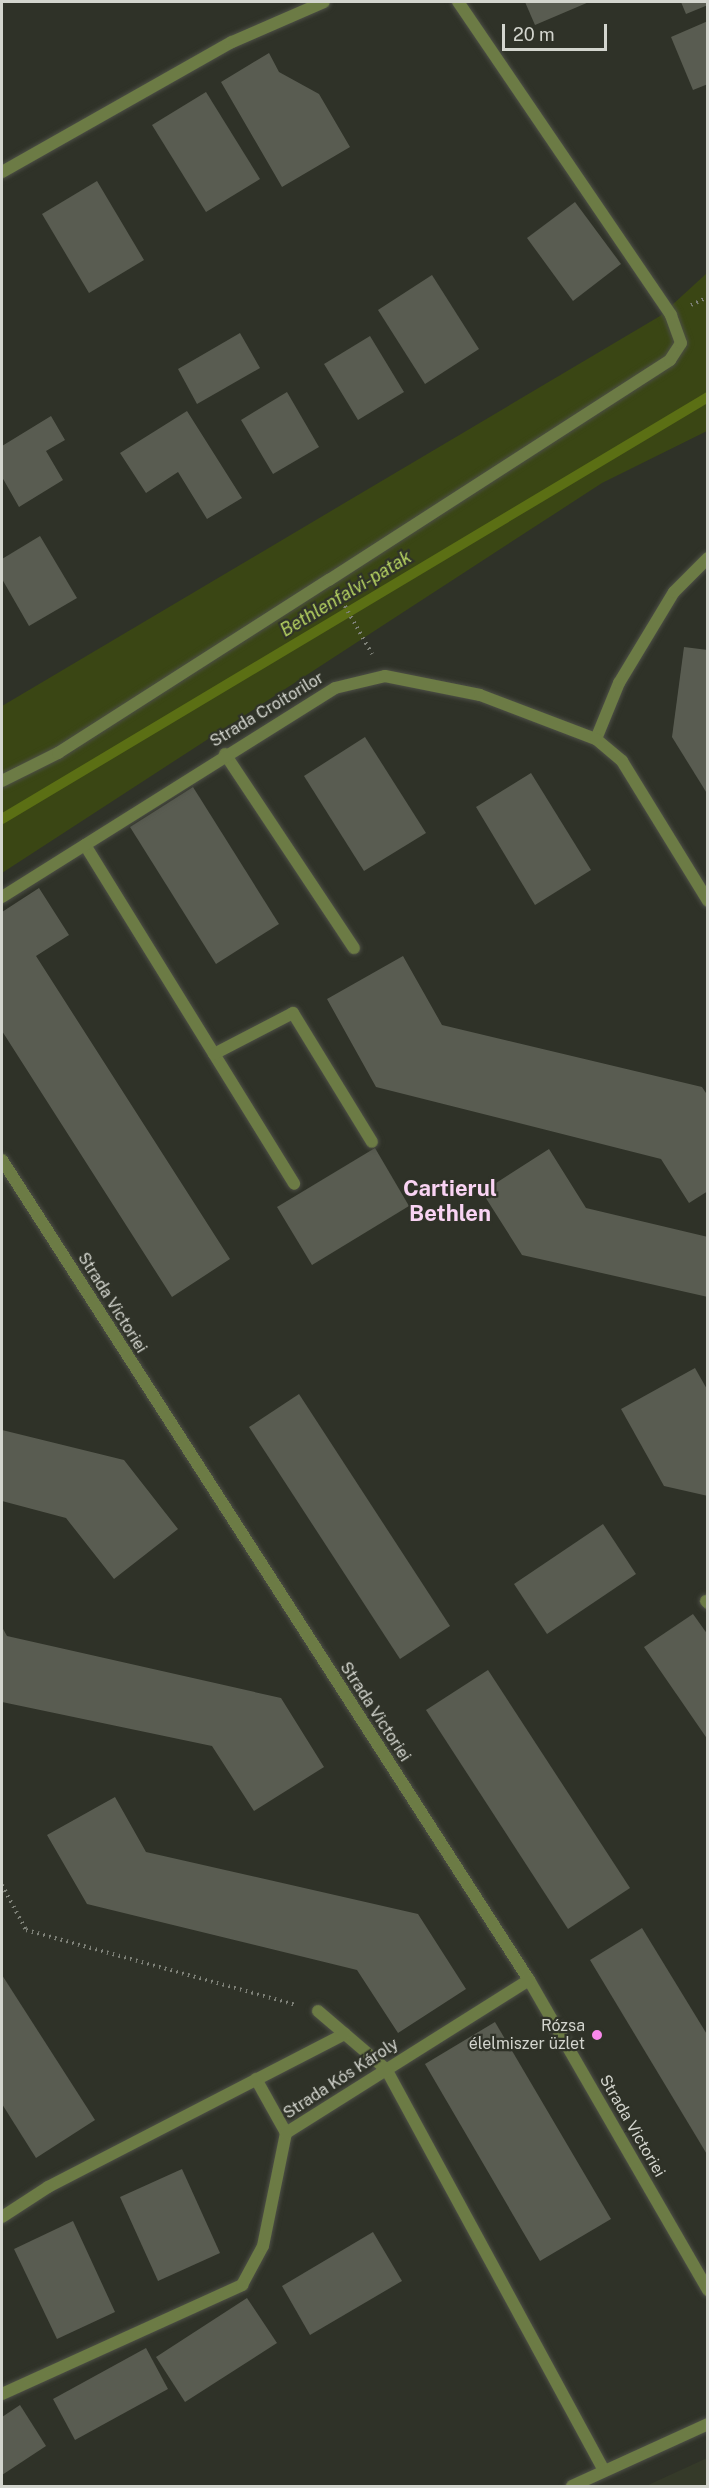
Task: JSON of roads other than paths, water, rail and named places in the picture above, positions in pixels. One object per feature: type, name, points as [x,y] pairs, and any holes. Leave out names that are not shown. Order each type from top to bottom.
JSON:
[{"type":"street","points":[[2,172],[232,42],[324,2]]},
{"type":"street","points":[[2,781],[58,753],[329,580],[670,360],[681,343],[671,315],[458,2]]},
{"type":"street","points":[[596,739],[619,683],[674,592],[708,558]]},
{"type":"street","name":"Strada Croitorilor","points":[[2,897],[225,754],[335,688],[385,676],[480,695],[596,739],[622,761],[708,901]]},
{"type":"street","points":[[225,754],[354,948]]},
{"type":"street","points":[[85,845],[294,1185]]},
{"type":"street","points":[[213,1054],[293,1013],[372,1142]]},
{"type":"street","name":"Strada Victoriei","points":[[2,1160],[529,1980],[708,2290]]},
{"type":"street","name":"Strada Kós Károly","points":[[2,2394],[242,2285],[263,2246],[286,2133],[529,1980]]},
{"type":"street","points":[[318,2011],[386,2069],[604,2470]]},
{"type":"street","points":[[2,2217],[256,2079],[345,2034]]},
{"type":"street","points":[[256,2079],[286,2133]]},
{"type":"street","points":[[572,2487],[604,2470],[708,2424]]},
{"type":"waterway","name":"Bethlenfalvi-patak","points":[[2,819],[708,397]]},
{"type":"place","name":"Rózsa élelmiszer üzlet","points":[[597,2035]]},
{"type":"district","name":"Cartierul Bethlen","points":[[450,1200]]}]
